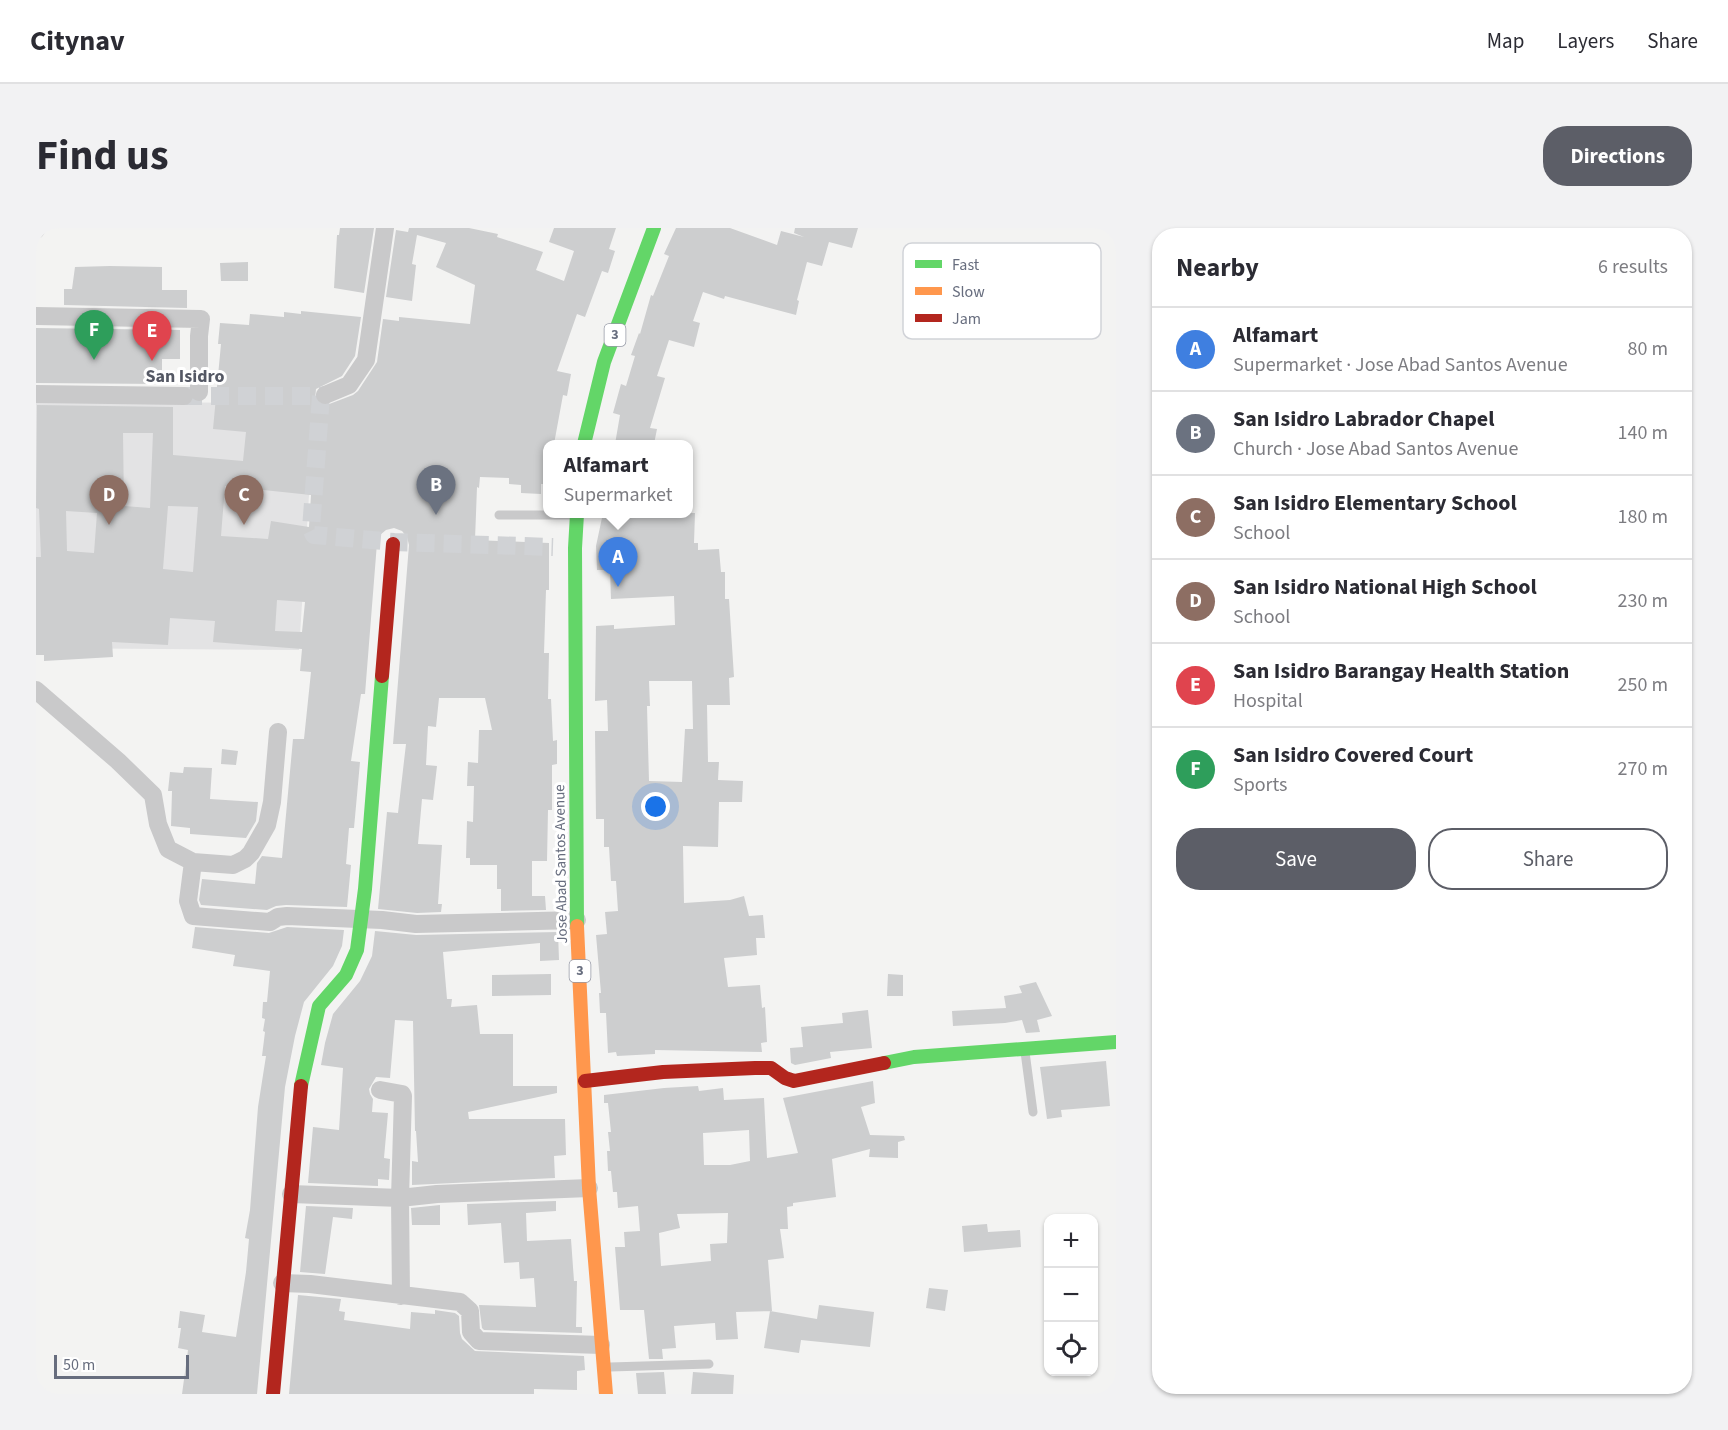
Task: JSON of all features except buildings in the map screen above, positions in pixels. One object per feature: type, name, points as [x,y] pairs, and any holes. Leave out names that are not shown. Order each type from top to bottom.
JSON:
[{"type":"main road","name":"3","points":[[585,440],[604,362],[654,228]]},
{"type":"main road","name":"Jose Abad Santos Avenue","points":[[577,518],[577,920],[589,1188],[606,1394]]},
{"type":"main road","points":[[273,1394],[300,1090],[315,1017],[320,1006],[346,975],[357,950],[365,889],[393,544]]},
{"type":"main road","points":[[585,1081],[663,1072],[755,1068],[771,1068],[785,1078],[794,1081],[914,1056],[1116,1042]]},
{"type":"street","points":[[325,395],[350,385],[366,360],[385,228]]},
{"type":"street","points":[[36,316],[201,319],[192,394],[36,394]]},
{"type":"street","points":[[553,547],[575,548]]},
{"type":"street","points":[[36,690],[118,761],[153,795],[158,824],[168,849],[193,862],[233,865],[245,859],[258,842],[267,825],[272,802],[278,732]]},
{"type":"street","points":[[193,862],[188,901],[193,916],[270,922],[278,917],[287,916],[416,924],[577,920]]},
{"type":"street","points":[[380,1090],[404,1096],[400,1198],[401,1296]]},
{"type":"street","points":[[291,1194],[400,1198],[436,1194],[589,1188]]},
{"type":"street","points":[[282,1282],[460,1302],[470,1311],[471,1332],[479,1341],[601,1345]]},
{"type":"lane","points":[[499,515],[543,514]]},
{"type":"lane","points":[[1025,1049],[1033,1112]]},
{"type":"lane","points":[[603,1368],[709,1364]]},
{"type":"shaded area","points":[[36,402],[315,403],[299,650],[36,648]]},
{"type":"tunnel","points":[[184,396],[325,395]]},
{"type":"tunnel","points":[[321,396],[311,529],[314,535],[394,542],[553,547]]},
{"type":"traffic: fast","points":[[585,440],[604,362],[654,228]]},
{"type":"traffic: fast","points":[[577,518],[577,926]]},
{"type":"traffic: fast","points":[[301,1086],[319,1006],[346,975],[357,950],[365,889],[382,676]]},
{"type":"traffic: fast","points":[[884,1063],[914,1057],[1116,1042]]},
{"type":"traffic: slow","points":[[577,926],[589,1188],[606,1394]]},
{"type":"traffic: jam","points":[[382,676],[393,544]]},
{"type":"traffic: jam","points":[[585,1081],[663,1072],[755,1068],[771,1068],[785,1078],[794,1081],[884,1063]]},
{"type":"traffic: jam","points":[[273,1394],[301,1086]]},
{"type":"place","name":"San Isidro Covered Court","points":[[94,360]]},
{"type":"place","name":"San Isidro Barangay Health Station","points":[[152,361]]},
{"type":"place","name":"San Isidro Labrador Chapel","points":[[436,515]]},
{"type":"place","name":"San Isidro National High School","points":[[109,525]]},
{"type":"place","name":"San Isidro Elementary School","points":[[244,525]]},
{"type":"place","name":"Alfamart","points":[[618,587]]},
{"type":"district","name":"San Isidro","points":[[185,376]]}]
